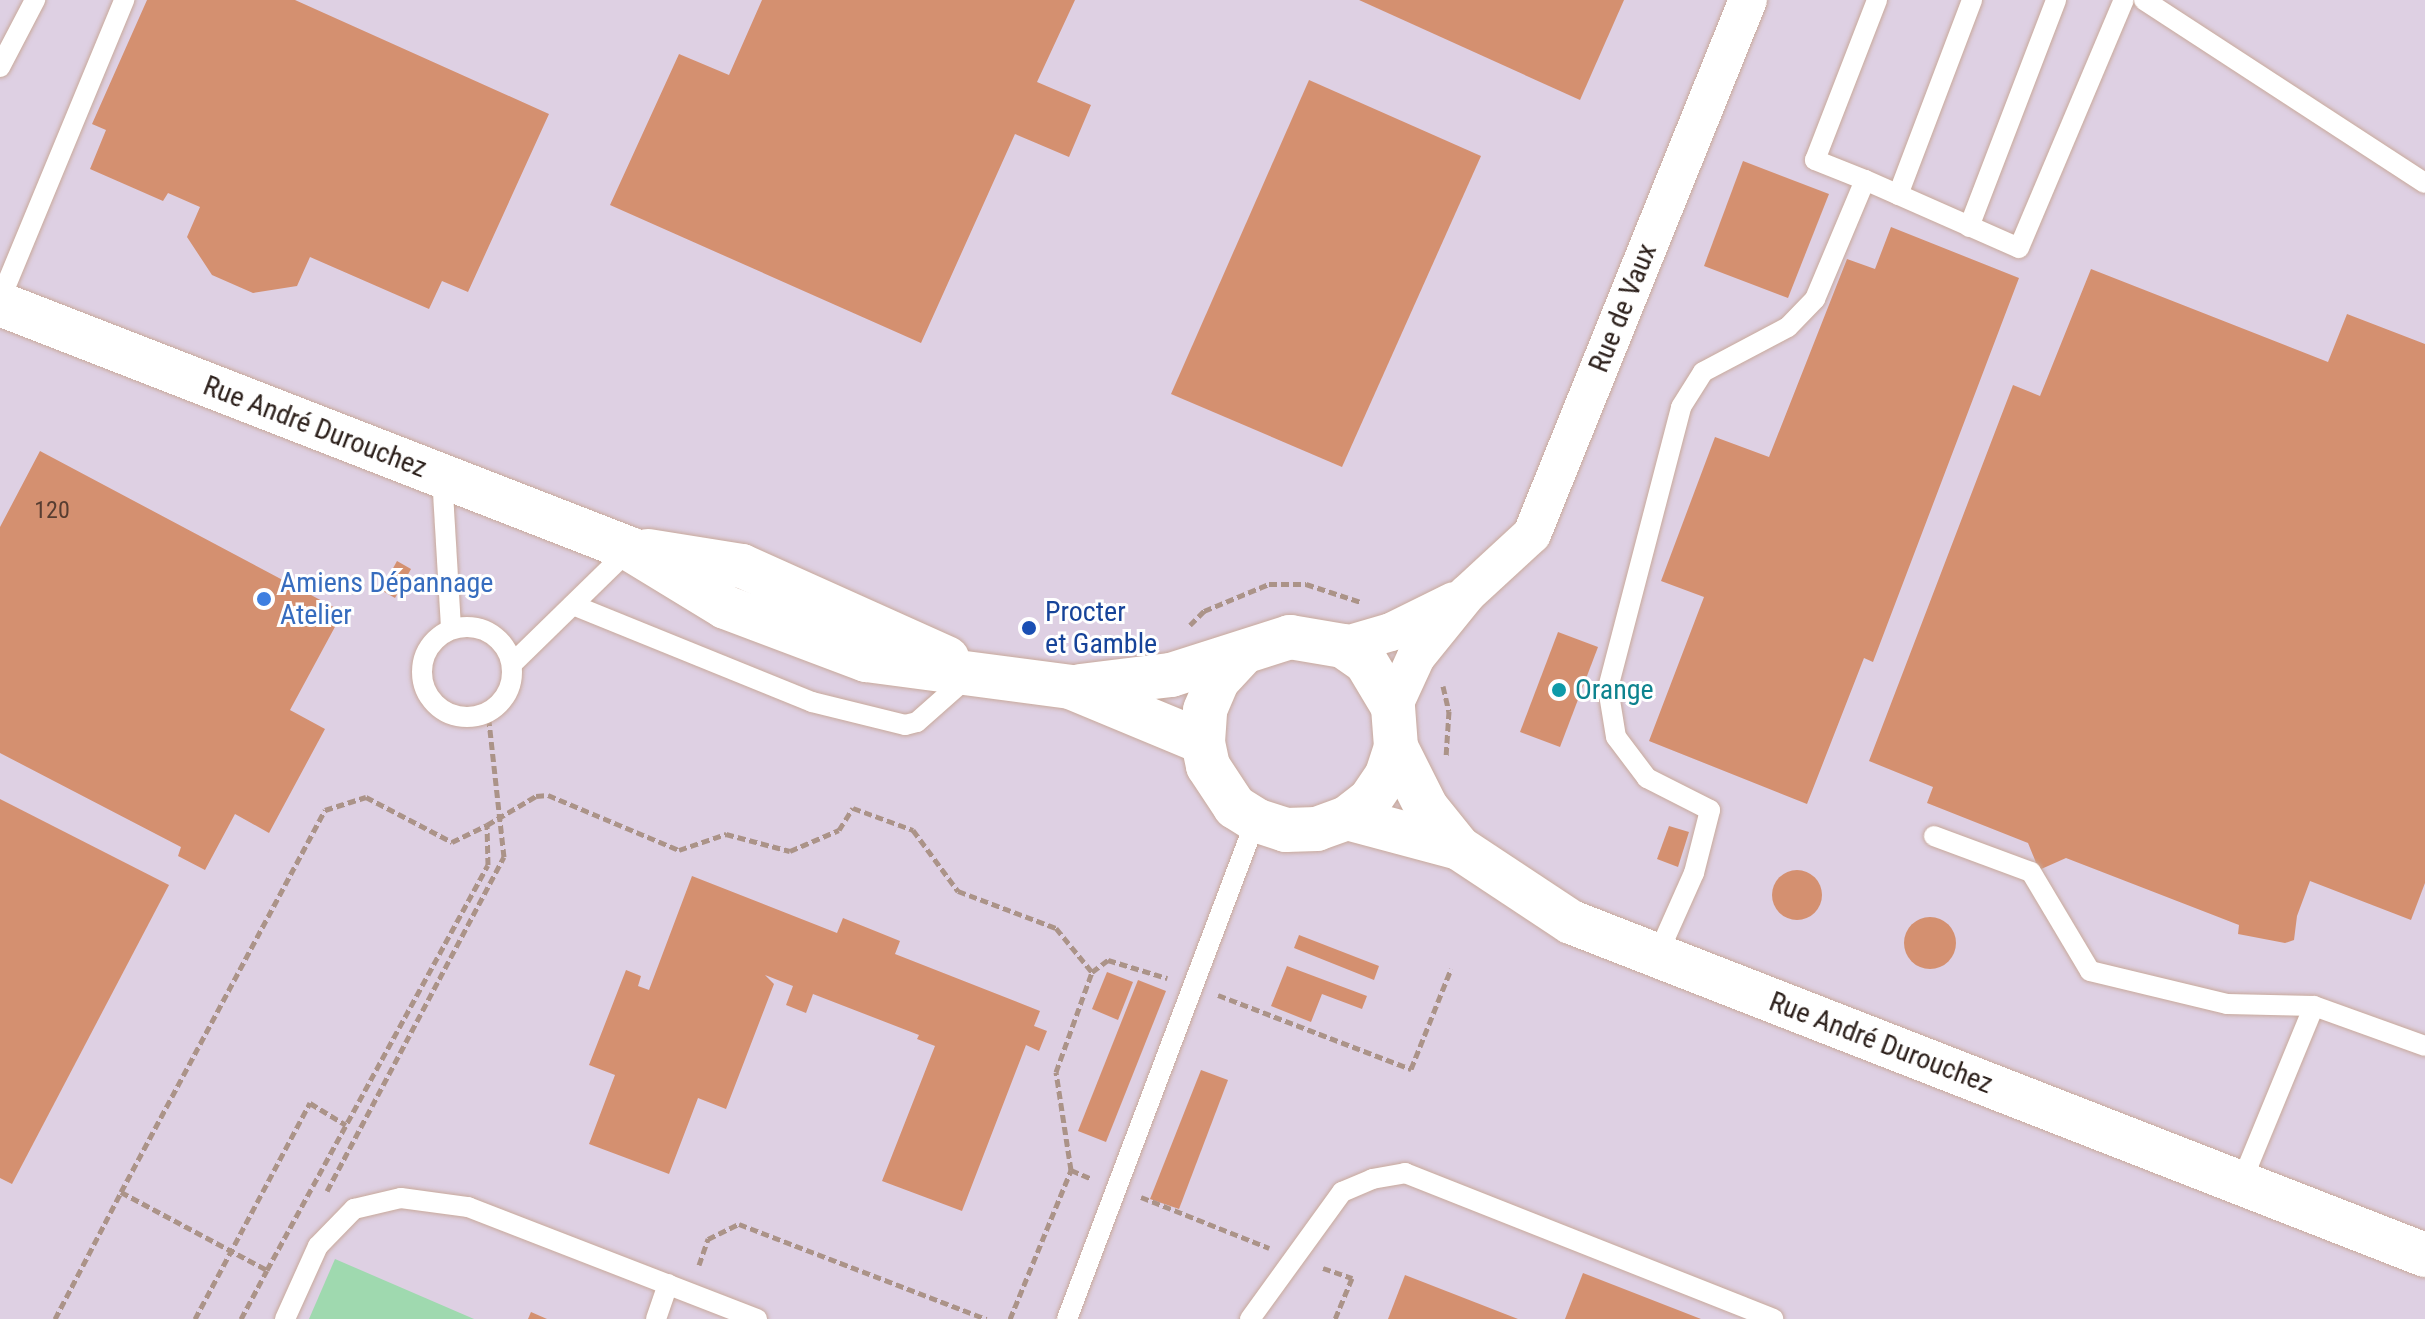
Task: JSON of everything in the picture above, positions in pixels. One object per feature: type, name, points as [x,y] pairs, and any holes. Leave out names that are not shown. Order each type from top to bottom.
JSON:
[{"type":"main road","name":"Rue André Durouchez","points":[[0,302],[630,549],[742,566],[975,671],[1070,687],[1203,742]]},
{"type":"main road","points":[[1070,687],[1171,675],[1240,656],[1264,643],[1290,637],[1343,646],[1366,662],[1426,807],[1459,848]]},
{"type":"main road","points":[[1240,656],[1218,680],[1205,710],[1203,742],[1219,788],[1256,820],[1286,830],[1317,829],[1347,818],[1379,787],[1395,727]]},
{"type":"main road","name":"Rue André Durouchez","points":[[1347,818],[1459,848],[1571,922],[2425,1255]]},
{"type":"street","name":"Rue de Vaux","points":[[1395,727],[1416,657],[1467,594],[1532,534],[1748,0]]},
{"type":"street","name":"Rue de Vaux","points":[[1343,646],[1391,632],[1467,594]]},
{"type":"lane","points":[[0,67],[35,0]]},
{"type":"lane","points":[[0,302],[124,0]]},
{"type":"lane","points":[[1877,0],[1815,160],[2019,248],[2124,0]]},
{"type":"lane","points":[[1898,195],[1972,0]]},
{"type":"lane","points":[[1969,227],[2056,0]]},
{"type":"lane","points":[[2144,0],[2425,183]]},
{"type":"lane","points":[[1657,956],[1694,873],[1710,810],[1647,778],[1616,737],[1608,688],[1681,407],[1703,372],[1788,327],[1815,299],[1865,180]]},
{"type":"lane","points":[[442,476],[451,629]]},
{"type":"lane","points":[[513,663],[630,549]]},
{"type":"lane","points":[[573,605],[812,702],[905,725],[917,722],[975,671]]},
{"type":"lane","points":[[451,629],[483,629],[507,649],[513,663],[507,694],[488,713],[463,717],[448,713],[427,692],[422,678],[428,648],[451,629]]},
{"type":"lane","points":[[1067,1319],[1256,820]]},
{"type":"lane","points":[[1934,836],[2031,872],[2090,971],[2227,1004],[2314,1006],[2425,1046]]},
{"type":"lane","points":[[2241,1183],[2314,1006]]},
{"type":"lane","points":[[1250,1319],[1342,1192],[1372,1179],[1405,1173],[1773,1319]]},
{"type":"lane","points":[[285,1319],[318,1246],[354,1209],[401,1198],[468,1207],[757,1319]]},
{"type":"lane","points":[[656,1319],[668,1284]]},
{"type":"path","points":[[1426,807],[1450,746],[1446,689],[1439,681]]},
{"type":"path","points":[[326,1194],[504,857],[488,713]]},
{"type":"path","points":[[55,1319],[325,810],[366,797],[452,842],[548,795],[679,850],[726,834],[790,851],[839,830],[853,808],[913,830],[958,891],[1056,928],[1092,972]]},
{"type":"path","points":[[241,1319],[488,865],[487,825]]},
{"type":"path","points":[[1071,1170],[1056,1072],[1092,972],[1108,960],[1194,986],[1411,1069],[1451,969]]},
{"type":"path","points":[[195,1319],[310,1103],[346,1125]]},
{"type":"path","points":[[121,1192],[267,1270]]},
{"type":"path","points":[[689,1292],[708,1239],[739,1224],[986,1319]]},
{"type":"path","points":[[1293,1258],[1352,1278],[1335,1319]]},
{"type":"shaded area","points":[[0,0],[2425,0],[2425,1319],[0,1319]]},
{"type":"green space","points":[[335,1259],[474,1319],[309,1319]]},
{"type":"building","points":[[147,0],[295,0],[549,114],[468,292],[442,281],[429,309],[310,257],[297,286],[253,293],[212,275],[187,237],[200,207],[168,193],[163,201],[90,169],[106,130],[92,124]]},
{"type":"building","points":[[762,0],[1075,0],[1037,82],[1091,105],[1069,157],[1015,134],[921,343],[610,205],[679,54],[729,75]]},
{"type":"building","points":[[1359,0],[1624,0],[1580,100]]},
{"type":"building","points":[[1309,80],[1481,156],[1342,467],[1171,394]]},
{"type":"building","points":[[1743,161],[1829,194],[1788,298],[1704,266]]},
{"type":"building","points":[[1891,227],[2019,278],[1873,662],[1864,658],[1807,804],[1649,741],[1704,597],[1661,581],[1715,437],[1769,457],[1847,259],[1875,269]]},
{"type":"building","points":[[2091,269],[2328,362],[2347,314],[2425,344],[2425,883],[2411,920],[2310,881],[2297,916],[2294,940],[2285,943],[2238,934],[2239,925],[2066,858],[2039,870],[2028,843],[1927,803],[1933,787],[1869,761],[2013,385],[2040,396]]},
{"type":"building","points":[[40,451],[343,612],[290,710],[325,729],[269,833],[235,814],[205,870],[178,856],[181,847],[0,753],[0,527]]},
{"type":"building","points":[[397,561],[411,569],[395,598],[381,590]]},
{"type":"building","name":"Orange","points":[[1558,632],[1598,647],[1560,747],[1520,732]]},
{"type":"building","points":[[0,799],[169,885],[12,1184],[0,1178]]},
{"type":"building","points":[[1669,826],[1689,832],[1678,867],[1657,859]]},
{"type":"building","points":[[1797,870],[1815,877],[1822,895],[1815,913],[1797,920],[1779,913],[1772,895],[1779,877]]},
{"type":"building","points":[[692,876],[837,933],[843,918],[900,941],[895,954],[1040,1011],[1034,1026],[1047,1031],[1039,1051],[1026,1045],[962,1211],[882,1181],[935,1046],[917,1039],[919,1035],[813,994],[806,1013],[786,1005],[793,986],[765,975],[774,984],[726,1109],[698,1098],[669,1174],[589,1144],[615,1075],[589,1065],[626,970],[641,976],[638,986],[649,990]]},
{"type":"building","points":[[1930,917],[1948,925],[1956,943],[1948,961],[1930,969],[1912,961],[1904,943],[1912,925]]},
{"type":"building","points":[[1299,935],[1379,966],[1374,980],[1294,948]]},
{"type":"building","points":[[1287,966],[1367,996],[1362,1009],[1322,994],[1311,1022],[1271,1006]]},
{"type":"building","points":[[1107,972],[1133,982],[1118,1020],[1092,1009]]},
{"type":"building","points":[[1138,980],[1166,991],[1106,1142],[1078,1131]]},
{"type":"building","points":[[1201,1070],[1228,1080],[1179,1209],[1150,1199]]},
{"type":"building","points":[[1583,1273],[1701,1319],[1565,1319]]},
{"type":"building","points":[[1405,1275],[1518,1319],[1388,1319]]},
{"type":"building","points":[[531,1312],[547,1319],[528,1319]]},
{"type":"place","name":"Amiens Dépannage Atelier","points":[[264,599]]},
{"type":"place","name":"Procter et Gamble","points":[[1029,628]]},
{"type":"place","name":"Orange","points":[[1559,690]]}]
